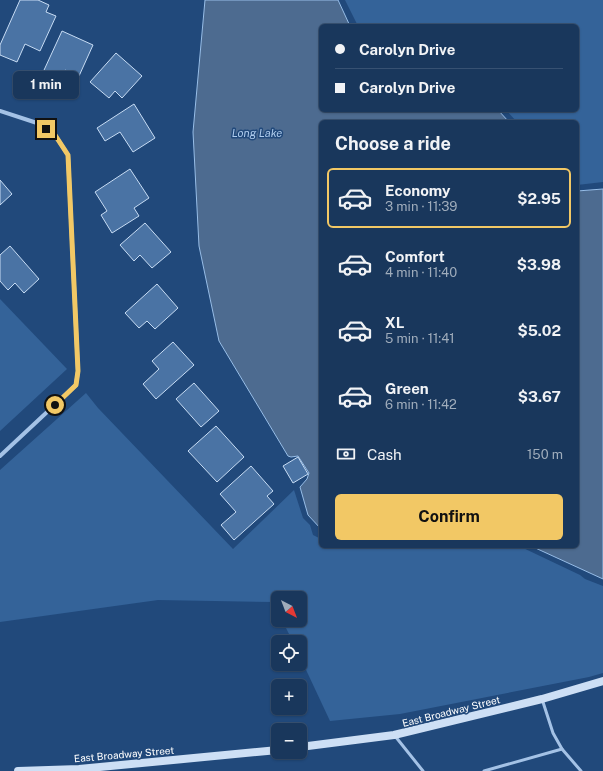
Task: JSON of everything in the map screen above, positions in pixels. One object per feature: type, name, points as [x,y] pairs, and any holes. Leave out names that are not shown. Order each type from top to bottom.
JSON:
[{"type":"main road","name":"East Broadway Street","points":[[307,746],[394,735],[542,699],[603,681]]},
{"type":"main road","name":"East Broadway Street","points":[[18,771],[79,769],[271,751]]},
{"type":"street","points":[[0,111],[37,122],[55,135],[68,155],[78,371],[76,385],[0,456]]},
{"type":"lane","points":[[542,699],[553,733],[562,749],[581,771]]},
{"type":"lane","points":[[394,735],[423,771]]},
{"type":"lane","points":[[484,771],[562,749]]},
{"type":"shaded area","points":[[345,0],[603,0],[603,182],[579,185],[579,120],[515,120],[508,112],[579,112],[579,24],[357,24]]},
{"type":"shaded area","points":[[0,299],[67,369],[0,431]]},
{"type":"shaded area","points":[[86,393],[98,408],[233,549],[294,490],[303,518],[310,525],[313,535],[319,538],[319,548],[523,548],[580,575],[585,579],[603,586],[603,673],[400,714],[330,721],[307,671],[307,635],[290,635],[286,627],[307,627],[307,591],[271,591],[271,602],[158,600],[0,622],[0,470]]},
{"type":"water","name":"Long Lake","points":[[205,0],[338,0],[349,24],[319,24],[319,112],[500,112],[507,120],[319,120],[319,527],[308,515],[300,487],[307,479],[309,473],[298,456],[288,456],[219,341],[199,246],[193,132]]},
{"type":"water","points":[[603,189],[603,579],[535,548],[579,548],[579,191]]},
{"type":"building","points":[[20,0],[38,0],[49,5],[46,12],[56,16],[40,51],[25,44],[17,62],[0,55],[0,45]]},
{"type":"building","points":[[62,31],[93,45],[79,76],[65,70],[57,89],[39,81]]},
{"type":"building","points":[[116,53],[142,76],[122,98],[115,91],[109,98],[90,82]]},
{"type":"building","points":[[134,104],[155,138],[133,152],[120,132],[105,141],[97,128]]},
{"type":"building","points":[[130,169],[149,198],[134,208],[139,216],[112,233],[101,215],[107,211],[95,192]]},
{"type":"building","points":[[0,180],[12,194],[0,205]]},
{"type":"building","points":[[145,223],[171,252],[152,268],[140,255],[134,261],[120,245]]},
{"type":"building","points":[[10,246],[39,279],[24,293],[15,283],[8,290],[0,281],[0,255]]},
{"type":"building","points":[[157,284],[178,308],[155,329],[147,321],[139,328],[125,313]]},
{"type":"building","points":[[173,342],[194,365],[156,399],[143,384],[159,369],[152,361]]},
{"type":"building","points":[[194,383],[219,411],[201,427],[176,399]]},
{"type":"building","points":[[216,426],[244,457],[217,482],[188,451]]},
{"type":"building","points":[[298,457],[308,474],[293,483],[283,466]]},
{"type":"building","points":[[251,466],[273,491],[267,496],[274,504],[234,540],[221,525],[236,512],[220,494]]},
{"type":"route","points":[[46,129],[55,135],[68,155],[78,371],[76,385],[55,405]]}]
